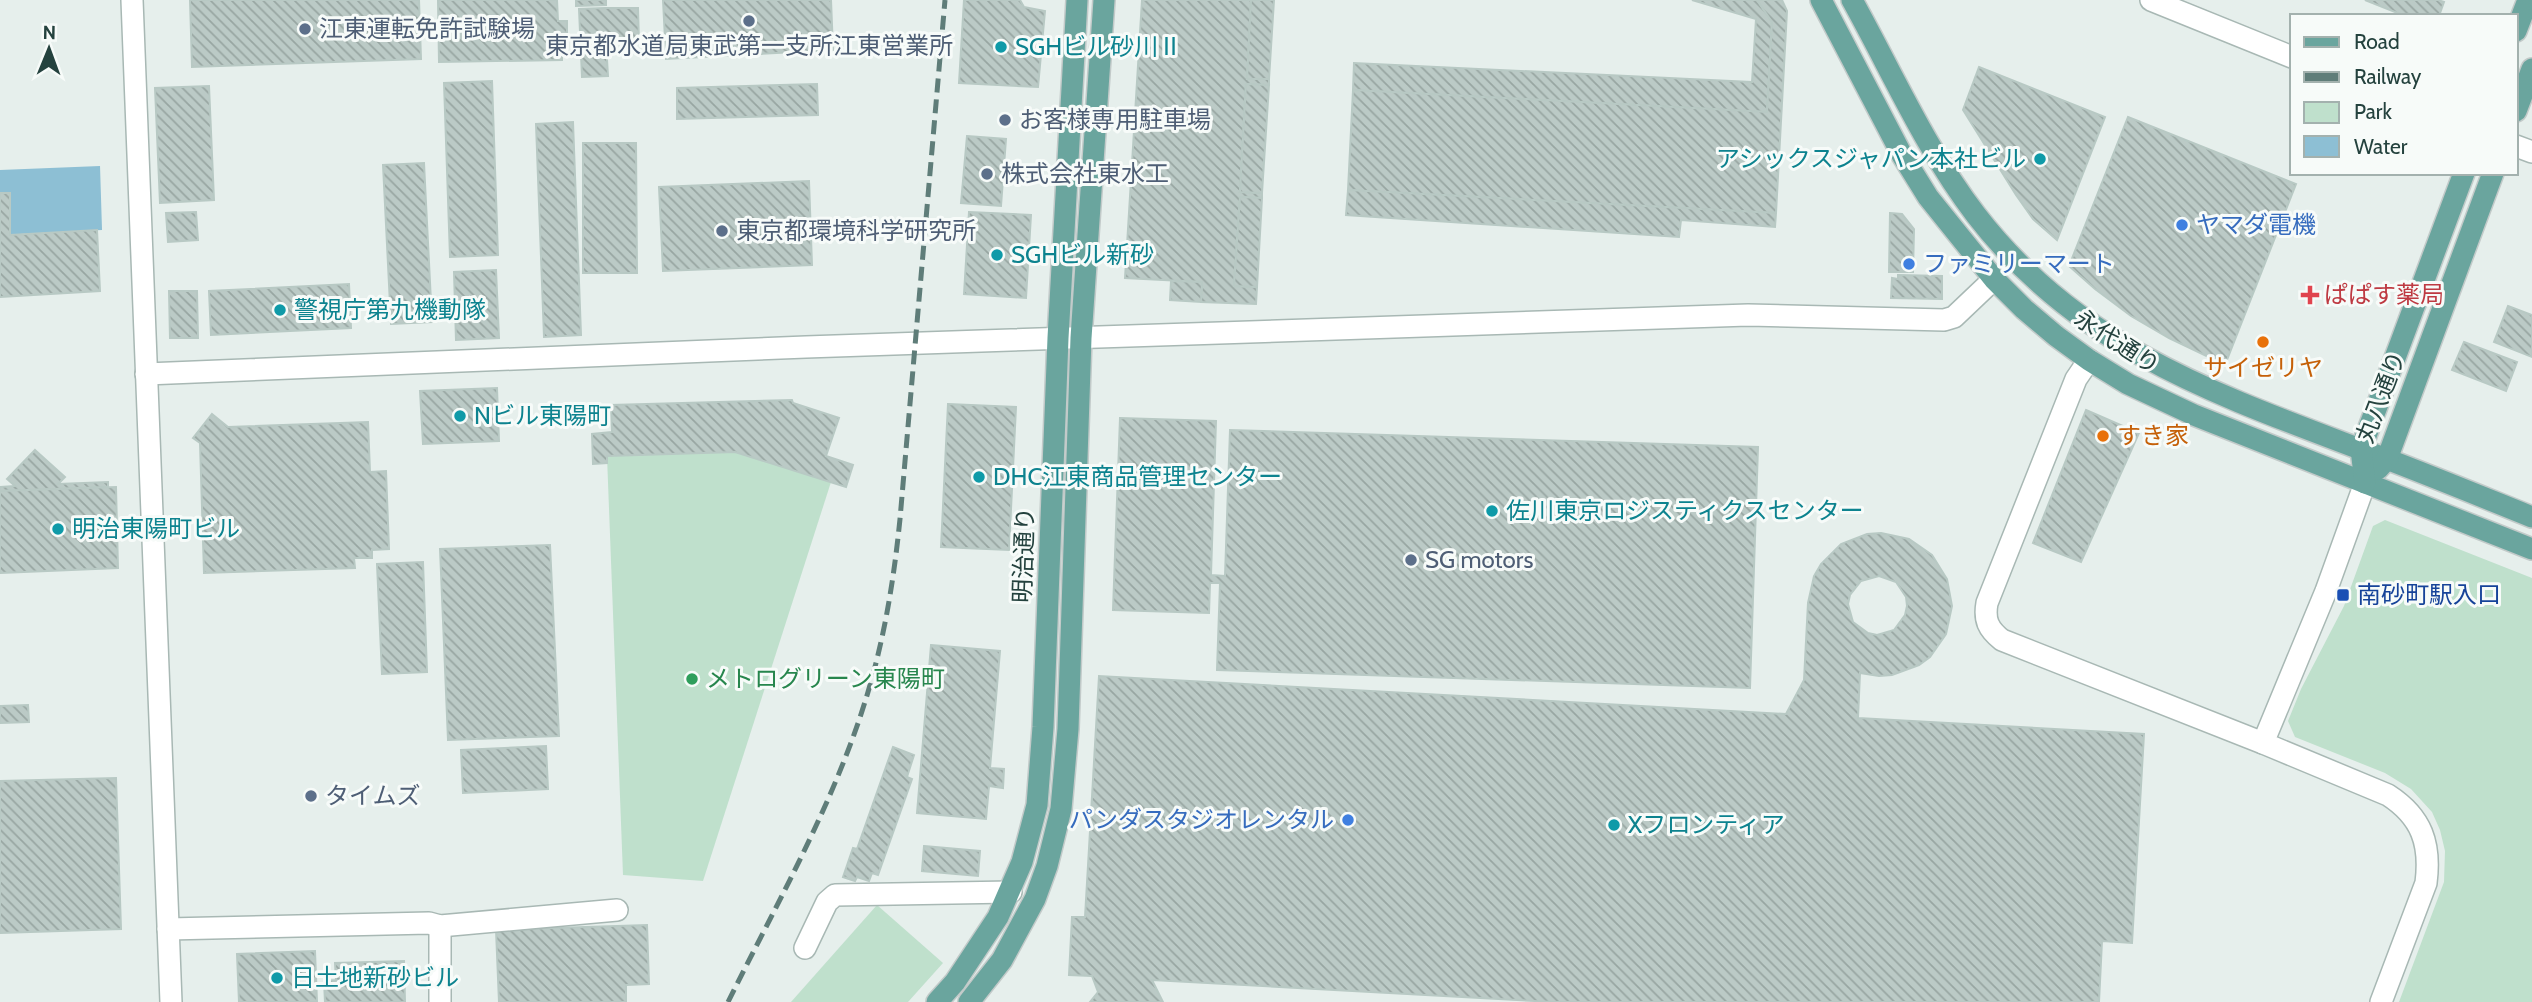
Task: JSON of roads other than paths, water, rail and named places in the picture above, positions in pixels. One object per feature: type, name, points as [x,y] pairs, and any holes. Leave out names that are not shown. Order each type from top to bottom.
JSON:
[{"type":"main road","name":"明治通り","points":[[937,1002],[980,947],[1011,892],[1031,831],[1041,776],[1058,338],[1077,0]]},
{"type":"main road","name":"明治通り","points":[[969,1002],[1002,960],[1035,899],[1048,866],[1061,809],[1068,729],[1081,338],[1104,0]]},
{"type":"main road","name":"永代通り","points":[[1821,0],[1909,166],[1949,224],[1994,279],[2024,309],[2089,360],[2127,384],[2194,415],[2532,549]]},
{"type":"main road","name":"永代通り","points":[[1852,0],[1952,181],[1986,227],[2013,257],[2076,313],[2107,335],[2172,373],[2256,410],[2532,517]]},
{"type":"main road","points":[[2518,26],[2528,0]]},
{"type":"main road","points":[[2518,106],[2532,69]]},
{"type":"main road","name":"丸八通り","points":[[2365,483],[2361,449],[2463,175]]},
{"type":"main road","name":"丸八通り","points":[[2365,483],[2387,459],[2492,175]]},
{"type":"street","points":[[132,0],[170,1002]]},
{"type":"street","points":[[2151,0],[2290,56]]},
{"type":"street","points":[[146,374],[1058,338],[1748,315],[1944,320],[1954,317],[1994,279]]},
{"type":"street","points":[[2089,360],[2076,379],[1987,603],[1984,615],[1987,625],[2001,640],[2263,743],[2388,795],[2403,804],[2422,831],[2427,846],[2427,883],[2381,1002]]},
{"type":"street","points":[[2263,743],[2326,591],[2365,483]]},
{"type":"street","points":[[806,948],[827,902],[835,895],[1011,892]]},
{"type":"street","points":[[168,929],[429,923],[440,926],[617,910]]},
{"type":"street","points":[[440,926],[440,1002]]},
{"type":"water","points":[[100,166],[102,230],[0,235],[0,170]]},
{"type":"railway","points":[[728,1002],[805,850],[840,772],[868,692],[884,628],[900,519],[945,0]]},
{"type":"place","name":"東京都水道局東武第一支所江東営業所","points":[[749,21]]},
{"type":"place","name":"江東運転免許試験場","points":[[305,29]]},
{"type":"place","name":"SGHビル砂川Ⅱ","points":[[1001,47]]},
{"type":"place","name":"お客様専用駐車場","points":[[1005,120]]},
{"type":"place","name":"アシックスジャパン本社ビル","points":[[2040,159]]},
{"type":"place","name":"株式会社東水工","points":[[987,174]]},
{"type":"place","name":"ヤマダ電機","points":[[2182,225]]},
{"type":"place","name":"東京都環境科学研究所","points":[[722,231]]},
{"type":"place","name":"SGHビル新砂","points":[[997,255]]},
{"type":"place","name":"ファミリーマート","points":[[1909,264]]},
{"type":"place","name":"ぱぱす薬局","points":[[2310,295]]},
{"type":"place","name":"警視庁第九機動隊","points":[[280,310]]},
{"type":"place","name":"サイゼリヤ","points":[[2263,342]]},
{"type":"place","name":"Nビル東陽町","points":[[460,416]]},
{"type":"place","name":"すき家","points":[[2103,436]]},
{"type":"place","name":"DHC江東商品管理センター","points":[[979,477]]},
{"type":"place","name":"佐川東京ロジスティクスセンター","points":[[1492,511]]},
{"type":"place","name":"明治東陽町ビル","points":[[58,529]]},
{"type":"place","name":"SG motors","points":[[1411,560]]},
{"type":"place","name":"南砂町駅入口","points":[[2343,595]]},
{"type":"place","name":"メトログリーン東陽町","points":[[692,679]]},
{"type":"place","name":"タイムズ","points":[[311,796]]},
{"type":"place","name":"パンダスタジオレンタル","points":[[1348,820]]},
{"type":"place","name":"Xフロンティア","points":[[1614,825]]},
{"type":"place","name":"日土地新砂ビル","points":[[277,978]]}]
